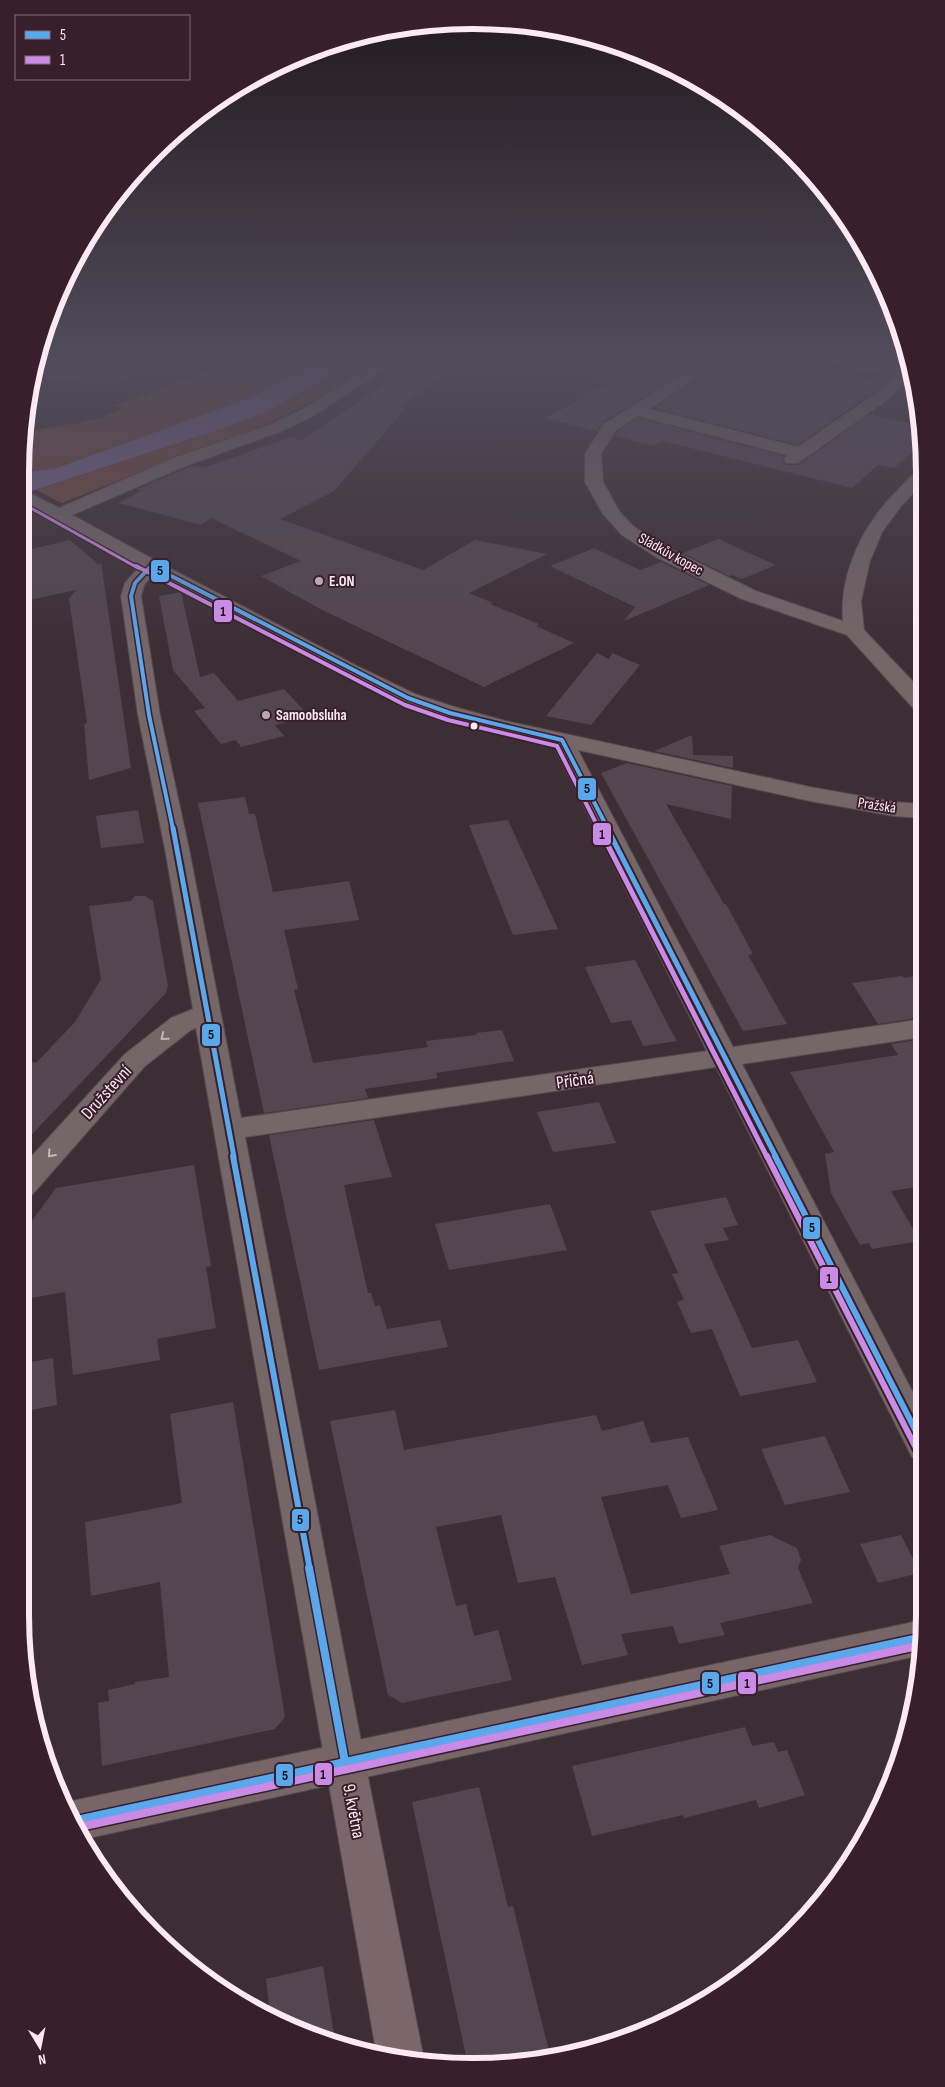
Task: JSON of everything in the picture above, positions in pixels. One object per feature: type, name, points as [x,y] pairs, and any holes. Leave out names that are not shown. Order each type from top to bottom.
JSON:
[{"type":"main road","points":[[79,1819],[915,1639]]},
{"type":"main road","name":"9. května","points":[[345,1762],[400,2052]]},
{"type":"street","points":[[55,512],[195,456]]},
{"type":"street","name":"Sládkův kopec","points":[[593,456],[594,482],[612,514],[628,531],[663,553],[750,595],[854,631],[916,698]]},
{"type":"street","points":[[854,631],[851,601],[867,544],[873,531],[889,509],[916,481]]},
{"type":"street","name":"Pražská","points":[[29,499],[152,566],[408,698],[450,713],[562,740],[810,794],[894,809],[916,811]]},
{"type":"street","name":"9. května","points":[[152,566],[134,583],[131,596],[149,715],[177,849],[345,1762]]},
{"type":"street","points":[[562,740],[916,1431]]},
{"type":"street","name":"Družstevní","points":[[29,1178],[135,1060],[180,1024],[206,1014]]},
{"type":"street","name":"Příčná","points":[[228,1130],[916,1029]]},
{"type":"shaded area","points":[[30,456],[89,456],[54,469],[29,471]]},
{"type":"shaded area","points":[[89,456],[138,456],[29,492],[29,471],[54,469]]},
{"type":"shaded area","points":[[138,456],[180,456],[62,503],[36,490]]},
{"type":"building","points":[[236,456],[364,456],[334,491],[280,519],[423,570],[475,540],[547,554],[469,593],[493,603],[490,604],[539,624],[536,626],[574,643],[484,687],[322,610],[261,576],[301,561],[211,518],[201,525],[119,503],[142,490],[137,489],[192,466],[205,467]]},
{"type":"building","points":[[724,456],[784,456],[782,460],[786,465],[798,465],[810,456],[908,456],[894,468],[878,465],[852,488]]},
{"type":"building","points":[[719,539],[776,565],[742,579],[732,575],[729,576],[683,553]]},
{"type":"building","points":[[70,540],[99,565],[101,562],[131,768],[89,780],[84,724],[87,723],[69,599],[76,590],[29,600],[29,550]]},
{"type":"building","points":[[594,548],[640,570],[661,562],[709,585],[624,621],[635,607],[550,566]]},
{"type":"building","points":[[181,592],[200,677],[214,673],[238,701],[284,689],[309,716],[275,725],[284,736],[241,747],[236,740],[221,744],[194,711],[205,708],[173,670],[159,596]]},
{"type":"building","points":[[597,653],[609,659],[612,653],[640,665],[591,725],[546,716]]},
{"type":"building","points":[[692,735],[693,755],[733,756],[733,768],[654,751]]},
{"type":"building","points":[[627,763],[732,786],[731,819],[666,804],[724,904],[726,904],[753,954],[748,955],[787,1024],[743,1031],[601,773]]},
{"type":"building","points":[[245,797],[249,814],[255,814],[273,892],[349,881],[359,920],[284,930],[298,989],[294,990],[313,1063],[428,1047],[426,1041],[502,1030],[514,1061],[436,1073],[438,1078],[365,1089],[368,1098],[264,1113],[198,803]]},
{"type":"building","points":[[138,810],[144,843],[101,848],[96,816]]},
{"type":"building","points":[[508,820],[558,929],[513,935],[469,825]]},
{"type":"building","points":[[135,896],[145,896],[153,901],[168,986],[166,993],[29,1138],[29,1061],[36,1063],[75,1022],[101,979],[89,906],[131,901]]},
{"type":"building","points":[[635,960],[677,1041],[643,1046],[631,1020],[611,1023],[585,967]]},
{"type":"building","points":[[902,976],[904,978],[916,976],[916,1018],[878,1024],[852,983]]},
{"type":"building","points":[[916,1040],[916,1187],[891,1191],[916,1234],[916,1242],[872,1249],[869,1243],[860,1245],[831,1193],[825,1154],[834,1152],[790,1072],[898,1055],[891,1044]]},
{"type":"building","points":[[599,1102],[616,1143],[553,1152],[537,1112]]},
{"type":"building","points":[[374,1120],[392,1177],[344,1185],[368,1293],[371,1293],[375,1306],[380,1305],[387,1329],[440,1320],[448,1347],[319,1370],[269,1135]]},
{"type":"building","points":[[194,1165],[211,1266],[206,1267],[216,1328],[157,1339],[160,1360],[73,1375],[65,1292],[29,1298],[29,1225],[56,1188]]},
{"type":"building","points":[[726,1197],[738,1225],[723,1228],[729,1240],[704,1244],[752,1348],[798,1340],[817,1382],[740,1396],[712,1329],[691,1333],[677,1302],[684,1300],[672,1274],[678,1273],[650,1211]]},
{"type":"building","points":[[550,1204],[567,1250],[449,1270],[435,1224]]},
{"type":"building","points":[[53,1358],[57,1405],[29,1410],[29,1362]]},
{"type":"building","points":[[233,1402],[285,1717],[275,1729],[102,1766],[98,1703],[109,1701],[108,1690],[135,1684],[135,1682],[169,1677],[160,1582],[91,1596],[85,1522],[182,1503],[170,1414]]},
{"type":"building","points":[[395,1410],[404,1450],[596,1415],[602,1431],[643,1421],[651,1443],[688,1437],[718,1510],[681,1518],[668,1485],[601,1497],[631,1594],[730,1574],[719,1546],[770,1535],[797,1548],[801,1560],[798,1568],[813,1603],[720,1623],[725,1635],[679,1644],[673,1626],[621,1634],[628,1655],[582,1665],[555,1577],[518,1583],[501,1515],[436,1527],[456,1606],[466,1604],[474,1636],[498,1630],[512,1680],[402,1703],[388,1695],[330,1421]]},
{"type":"building","points":[[825,1436],[850,1492],[785,1505],[761,1449]]},
{"type":"building","points":[[901,1535],[916,1565],[916,1574],[878,1583],[860,1544]]},
{"type":"building","points":[[745,1727],[752,1746],[774,1742],[778,1752],[787,1750],[805,1795],[759,1808],[756,1800],[684,1818],[683,1815],[592,1836],[572,1766]]},
{"type":"building","points":[[479,1787],[508,1907],[513,1906],[549,2051],[502,2057],[466,2058],[412,1802]]},
{"type":"building","points":[[323,1966],[334,2036],[269,2008],[266,1979]]},
{"type":"transit line","name":"1","points":[[29,507],[148,573],[405,705],[448,720],[557,746],[916,1448]]},
{"type":"transit line","name":"5","points":[[345,1762],[177,849],[149,715],[131,596],[135,583],[151,566],[408,698],[450,713],[562,740],[916,1431]]},
{"type":"transit line","name":"5","points":[[79,1819],[915,1639]]},
{"type":"transit line","name":"1","points":[[83,1826],[915,1647]]},
{"type":"place","name":"E.ON","points":[[319,581]]},
{"type":"place","name":"Samoobsluha","points":[[266,715]]}]
